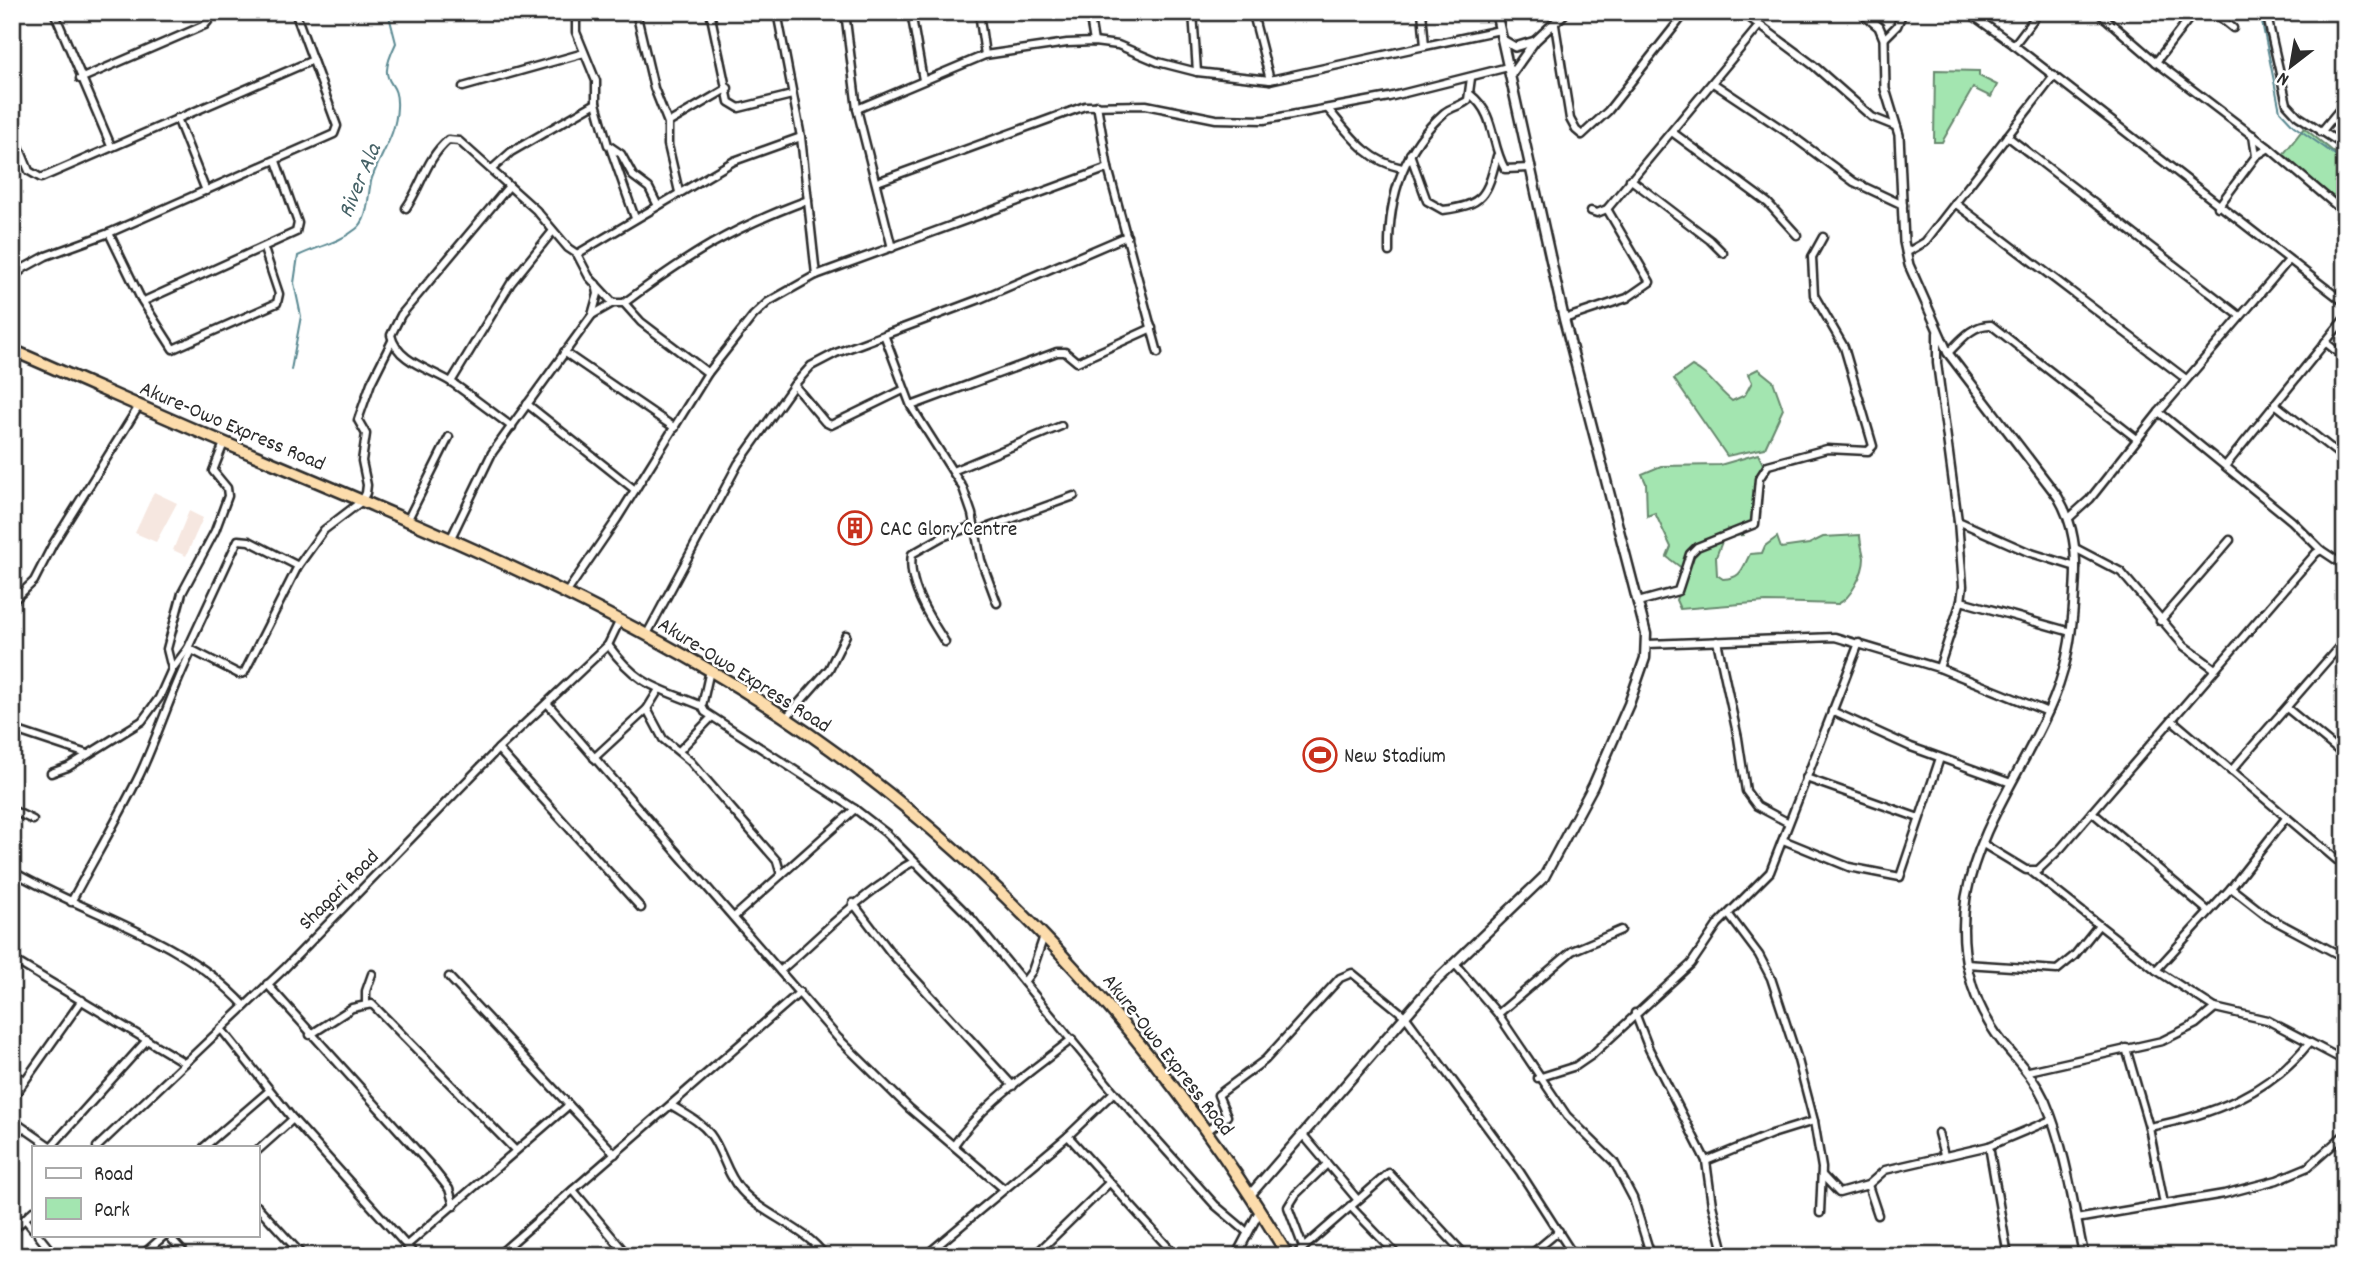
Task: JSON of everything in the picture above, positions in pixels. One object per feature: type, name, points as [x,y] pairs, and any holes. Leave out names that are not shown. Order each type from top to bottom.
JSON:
[{"type":"highway","name":"Akure-Owo Express Road","points":[[12,350],[567,592],[710,670],[785,719],[897,802],[992,885],[1044,936],[1138,1040],[1207,1131],[1288,1256]]},
{"type":"main road","points":[[1250,1195],[1304,1136],[1405,1016],[1544,877],[1607,756],[1629,704],[1648,644],[1564,319],[1496,12]]},
{"type":"street","points":[[54,12],[80,79],[111,146]]},
{"type":"street","points":[[80,79],[205,25],[209,20],[206,12]]},
{"type":"street","points":[[12,278],[46,256],[109,233],[276,161],[336,131],[295,12]]},
{"type":"street","points":[[483,14],[495,12]]},
{"type":"street","points":[[576,12],[576,32],[596,81],[596,103],[635,218]]},
{"type":"street","points":[[636,12],[654,88],[668,124],[668,145],[679,192]]},
{"type":"street","points":[[710,12],[729,102],[739,108],[792,94]]},
{"type":"street","points":[[777,12],[801,137],[816,275]]},
{"type":"street","points":[[845,12],[857,109],[892,248]]},
{"type":"street","points":[[911,12],[923,80]]},
{"type":"street","points":[[979,12],[985,55]]},
{"type":"street","points":[[1088,12],[1094,42]]},
{"type":"street","points":[[1193,12],[1197,72]]},
{"type":"street","points":[[1422,12],[1425,46]]},
{"type":"street","points":[[877,182],[979,144],[1097,105],[1146,106],[1240,122],[1328,110],[1509,71],[1535,41],[1566,12]]},
{"type":"street","points":[[1555,25],[1570,119],[1582,135],[1608,111],[1686,12]]},
{"type":"street","points":[[1742,12],[1813,65],[1872,117],[1897,127]]},
{"type":"street","points":[[1861,12],[1878,27],[1884,38],[1885,89],[1897,127],[1906,253],[1937,333],[1948,353],[2050,485],[2069,518],[2075,548],[2071,632],[2061,679],[2048,712],[1983,844],[1964,910],[1966,964],[1974,992],[1989,1025],[2029,1071],[2051,1120],[2084,1256]]},
{"type":"street","points":[[1884,38],[1897,26],[1903,12]]},
{"type":"street","points":[[1968,12],[2345,303]]},
{"type":"street","points":[[2014,45],[2039,12]]},
{"type":"street","points":[[2098,12],[2155,62],[2269,148],[2345,214]]},
{"type":"street","points":[[2155,62],[2194,12]]},
{"type":"street","points":[[2213,12],[2233,28]]},
{"type":"street","points":[[2266,12],[2284,97],[2292,110],[2345,146]]},
{"type":"street","points":[[1255,13],[1270,80]]},
{"type":"street","points":[[1591,211],[1597,213],[1607,209],[1759,26]]},
{"type":"street","points":[[857,109],[985,55],[1094,42],[1118,45],[1158,62],[1197,72],[1270,80],[1500,30]]},
{"type":"street","points":[[1503,40],[1515,47],[1535,41]]},
{"type":"street","points":[[463,87],[584,53]]},
{"type":"street","points":[[12,129],[29,171],[36,178],[313,60]]},
{"type":"street","points":[[1906,253],[1925,242],[2053,76]]},
{"type":"street","points":[[1389,252],[1390,215],[1402,168],[1410,154],[1445,112],[1464,104],[1471,95],[1471,78]]},
{"type":"street","points":[[1713,83],[1854,181],[1903,205]]},
{"type":"street","points":[[668,124],[727,88]]},
{"type":"street","points":[[1471,95],[1483,104],[1490,116],[1497,156],[1508,170],[1530,168]]},
{"type":"street","points":[[492,169],[511,152],[596,103]]},
{"type":"street","points":[[2321,132],[2345,103]]},
{"type":"street","points":[[1097,105],[1108,168],[1158,353]]},
{"type":"street","points":[[1328,110],[1368,155],[1385,164],[1402,168]]},
{"type":"street","points":[[177,118],[206,191]]},
{"type":"street","points":[[1672,132],[1768,202],[1797,235]]},
{"type":"street","points":[[2253,135],[2256,156]]},
{"type":"street","points":[[2007,136],[2240,316]]},
{"type":"street","points":[[577,254],[657,204],[747,156],[801,137]]},
{"type":"street","points":[[407,208],[420,187],[427,164],[448,140],[459,141],[530,204],[577,254],[596,284],[613,303]]},
{"type":"street","points":[[610,147],[621,154],[633,176],[649,188],[657,204]]},
{"type":"street","points":[[2218,207],[2256,156],[2269,148]]},
{"type":"street","points":[[1410,154],[1427,201],[1443,211],[1473,203],[1484,195],[1497,156]]},
{"type":"street","points":[[144,301],[282,241],[299,227],[276,161]]},
{"type":"street","points":[[567,592],[708,373],[753,316],[768,302],[816,275],[1108,168]]},
{"type":"street","points":[[1630,179],[1723,253]]},
{"type":"street","points":[[190,649],[239,674],[244,673],[299,565],[324,530],[362,501],[367,485],[362,461],[366,434],[358,420],[371,383],[392,341],[393,325],[509,186]]},
{"type":"street","points":[[450,540],[485,464],[592,316],[613,303],[624,303],[671,267],[711,242],[749,222],[808,200]]},
{"type":"street","points":[[1955,203],[2186,379]]},
{"type":"street","points":[[1564,319],[1628,298],[1650,282],[1607,209]]},
{"type":"street","points":[[451,382],[511,283],[553,231]]},
{"type":"street","points":[[109,233],[171,349],[202,338],[279,301],[264,249]]},
{"type":"street","points":[[647,634],[738,464],[794,385],[822,359],[885,337],[1127,236]]},
{"type":"street","points":[[1637,602],[1678,591],[1690,554],[1697,547],[1755,524],[1759,479],[1768,464],[1827,449],[1868,451],[1873,446],[1844,347],[1814,295],[1812,257],[1823,237]]},
{"type":"street","points":[[2069,518],[2090,499],[2186,379],[2289,260]]},
{"type":"street","points":[[592,316],[598,294],[596,284]]},
{"type":"street","points":[[624,303],[641,322],[708,373]]},
{"type":"street","points":[[2226,465],[2345,318]]},
{"type":"street","points":[[1948,353],[1967,334],[1983,325],[1991,325],[2137,439]]},
{"type":"street","points":[[911,406],[1057,352],[1065,352],[1077,362],[1152,328]]},
{"type":"street","points":[[1937,333],[1937,363],[1958,522],[1961,601],[1939,668]]},
{"type":"street","points":[[885,337],[911,406],[944,460],[955,470],[968,501],[981,561],[997,603]]},
{"type":"street","points":[[392,341],[413,361],[451,382],[512,427]]},
{"type":"street","points":[[2325,342],[2345,358]]},
{"type":"street","points":[[564,352],[675,428]]},
{"type":"street","points":[[794,385],[825,422],[831,425],[903,390]]},
{"type":"street","points":[[527,404],[635,490]]},
{"type":"street","points":[[2275,404],[2345,459]]},
{"type":"street","points":[[12,603],[34,581],[53,544],[139,406]]},
{"type":"street","points":[[2159,412],[2292,521],[2321,550],[2345,566]]},
{"type":"street","points":[[955,470],[1061,426]]},
{"type":"street","points":[[407,521],[449,437]]},
{"type":"street","points":[[172,669],[167,649],[182,593],[215,531],[228,496],[227,488],[213,471],[224,443]]},
{"type":"street","points":[[945,642],[917,589],[911,571],[912,554],[942,537],[1074,496]]},
{"type":"street","points":[[1958,522],[2028,552],[2076,567]]},
{"type":"street","points":[[71,902],[139,776],[172,690],[238,540],[249,541],[299,565]]},
{"type":"street","points":[[2160,621],[2230,540]]},
{"type":"street","points":[[2075,548],[2121,572],[2184,646],[2215,669]]},
{"type":"street","points":[[2032,872],[2061,848],[2321,550]]},
{"type":"street","points":[[1961,601],[2071,632]]},
{"type":"street","name":"Shagari Road","points":[[98,1146],[222,1030],[498,750],[608,645],[620,621]]},
{"type":"street","points":[[785,719],[829,669],[846,635]]},
{"type":"street","points":[[1648,644],[1835,637],[1939,668],[2048,712]]},
{"type":"street","points":[[2231,771],[2288,709],[2345,640]]},
{"type":"street","points":[[1717,641],[1738,738],[1746,791],[1757,806],[1787,822]]},
{"type":"street","points":[[1538,1078],[1583,1062],[1691,964],[1710,934],[1770,872],[1787,822],[1859,643]]},
{"type":"street","points":[[608,645],[634,675],[659,691],[702,706],[711,718],[753,741],[855,809],[914,862],[971,918],[1114,1092],[1215,1205],[1247,1232]]},
{"type":"street","points":[[51,773],[148,716],[172,669],[190,649]]},
{"type":"street","points":[[702,706],[710,670]]},
{"type":"street","points":[[594,758],[646,709],[659,691]]},
{"type":"street","points":[[547,703],[869,1071],[1004,1189]]},
{"type":"street","points":[[646,709],[663,738],[679,751],[777,860],[781,876]]},
{"type":"street","points":[[2288,709],[2345,755]]},
{"type":"street","points":[[1832,711],[1940,758],[2011,783]]},
{"type":"street","points":[[679,751],[711,718]]},
{"type":"street","points":[[2172,720],[2345,867]]},
{"type":"street","points":[[12,729],[87,754]]},
{"type":"street","points":[[498,750],[641,908]]},
{"type":"street","points":[[1783,840],[1831,861],[1896,877],[1902,875],[1940,758]]},
{"type":"street","points":[[1806,778],[1919,818]]},
{"type":"street","points":[[734,917],[855,809]]},
{"type":"street","points":[[12,810],[33,820]]},
{"type":"street","points":[[2092,812],[2208,911]]},
{"type":"street","points":[[2156,970],[2231,888],[2286,818]]},
{"type":"street","points":[[1983,844],[2032,872],[2156,970],[2215,1008],[2267,1020],[2345,1061]]},
{"type":"street","points":[[777,860],[796,862]]},
{"type":"street","points":[[780,971],[853,903],[882,885],[901,867],[914,862]]},
{"type":"street","points":[[12,871],[71,902],[185,955],[222,983],[245,1006]]},
{"type":"street","points":[[2231,888],[2268,917],[2345,958]]},
{"type":"street","points":[[853,903],[891,953],[1013,1086]]},
{"type":"street","points":[[1729,915],[1759,956],[1771,978],[1798,1060],[1814,1121],[1822,1175],[1820,1213]]},
{"type":"street","points":[[1966,964],[2057,970],[2074,956],[2098,926]]},
{"type":"street","points":[[1498,1014],[1572,951],[1621,930]]},
{"type":"street","points":[[1024,982],[1032,971],[1044,936]]},
{"type":"street","points":[[12,959],[185,1063]]},
{"type":"street","points":[[1455,964],[1498,1014],[1538,1078],[1567,1116],[1614,1162],[1625,1180],[1651,1256]]},
{"type":"street","points":[[366,1003],[366,991],[372,974]]},
{"type":"street","points":[[1207,1131],[1227,1116],[1218,1095],[1265,1060],[1344,974],[1356,975],[1405,1016],[1559,1231],[1574,1256]]},
{"type":"street","points":[[449,977],[615,1154]]},
{"type":"street","points":[[267,985],[449,1189],[454,1206]]},
{"type":"street","points":[[497,1256],[800,992]]},
{"type":"street","points":[[12,1099],[82,1000]]},
{"type":"street","points":[[310,1035],[366,1003],[372,1004],[393,1022],[514,1150]]},
{"type":"street","points":[[2029,1071],[2162,1041],[2184,1031],[2215,1008]]},
{"type":"street","points":[[1635,1013],[1649,1049],[1706,1161],[1712,1205],[1725,1256]]},
{"type":"street","points":[[222,1030],[293,1119],[416,1256]]},
{"type":"street","points":[[954,1145],[963,1133],[1013,1086],[1072,1039]]},
{"type":"street","points":[[52,1146],[147,1040]]},
{"type":"street","points":[[2149,1128],[2183,1121],[2226,1106],[2284,1072],[2309,1043]]},
{"type":"street","points":[[2126,1048],[2149,1128],[2164,1204]]},
{"type":"street","points":[[12,1073],[24,1080]]},
{"type":"street","points":[[205,1146],[269,1090]]},
{"type":"street","points":[[925,1256],[1068,1136],[1114,1092]]},
{"type":"street","points":[[407,1245],[569,1105]]},
{"type":"street","points":[[671,1105],[696,1120],[712,1136],[741,1191],[776,1218],[810,1237],[825,1256]]},
{"type":"street","points":[[259,1149],[293,1119]]},
{"type":"street","points":[[12,1120],[50,1146]]},
{"type":"street","points":[[1822,1175],[1839,1193],[1868,1185],[1885,1170],[1989,1146],[2051,1120]]},
{"type":"street","points":[[1706,1161],[1772,1133],[1814,1121]]},
{"type":"street","points":[[1938,1133],[1944,1155]]},
{"type":"street","points":[[2076,1219],[2238,1192],[2293,1175],[2319,1159],[2345,1135]]},
{"type":"street","points":[[1068,1136],[1175,1256]]},
{"type":"street","points":[[1304,1136],[1357,1199]]},
{"type":"street","points":[[1989,1146],[2008,1256]]},
{"type":"street","points":[[1303,1247],[1288,1207],[1296,1194],[1327,1164]]},
{"type":"street","points":[[1294,1256],[1385,1173],[1393,1175],[1466,1256]]},
{"type":"street","points":[[1034,1256],[1110,1182]]},
{"type":"street","points":[[1868,1185],[1878,1215]]},
{"type":"street","points":[[449,1189],[467,1195]]},
{"type":"street","points":[[573,1190],[628,1256]]},
{"type":"street","points":[[1350,1206],[1398,1256]]},
{"type":"street","points":[[259,1208],[303,1256]]},
{"type":"street","points":[[1236,1256],[1260,1210]]},
{"type":"street","points":[[12,1231],[32,1212]]},
{"type":"street","points":[[25,1219],[32,1228]]},
{"type":"street","points":[[1529,1256],[1559,1231]]},
{"type":"street","points":[[39,1236],[55,1256]]},
{"type":"street","points":[[141,1256],[165,1236]]},
{"type":"street","points":[[167,1236],[187,1256]]},
{"type":"street","points":[[1041,1250],[1046,1256]]},
{"type":"shaded area","points":[[154,492],[177,503],[156,542],[135,533]]},
{"type":"shaded area","points":[[189,511],[203,518],[186,556],[173,550]]},
{"type":"green space","points":[[1935,70],[1979,71],[1979,76],[1997,85],[1991,97],[1973,88],[1942,142],[1934,142]]},
{"type":"green space","points":[[2304,128],[2345,161],[2345,206],[2282,156]]},
{"type":"green space","points":[[1692,366],[1732,401],[1745,395],[1752,382],[1748,374],[1758,369],[1773,381],[1783,409],[1765,448],[1727,456],[1674,379]]},
{"type":"green space","points":[[1758,454],[1766,470],[1757,487],[1752,523],[1745,525],[1743,535],[1732,536],[1727,529],[1716,557],[1717,575],[1723,579],[1738,575],[1750,554],[1762,553],[1765,546],[1777,537],[1781,548],[1809,544],[1823,537],[1860,535],[1864,558],[1856,584],[1838,604],[1766,602],[1680,609],[1676,600],[1688,568],[1683,569],[1667,557],[1671,547],[1655,513],[1647,516],[1646,483],[1642,474],[1661,466],[1720,465]]},
{"type":"waterway","name":"River Ala","points":[[291,370],[301,316],[294,283],[298,256],[343,238],[361,225],[372,178],[394,127],[397,97],[387,75],[387,68],[396,43],[388,12]]},
{"type":"waterway","points":[[2260,12],[2280,111],[2294,126],[2345,162]]},
{"type":"place","name":"CAC Glory Centre","points":[[855,528]]},
{"type":"place","name":"New Stadium","points":[[1320,755]]}]
